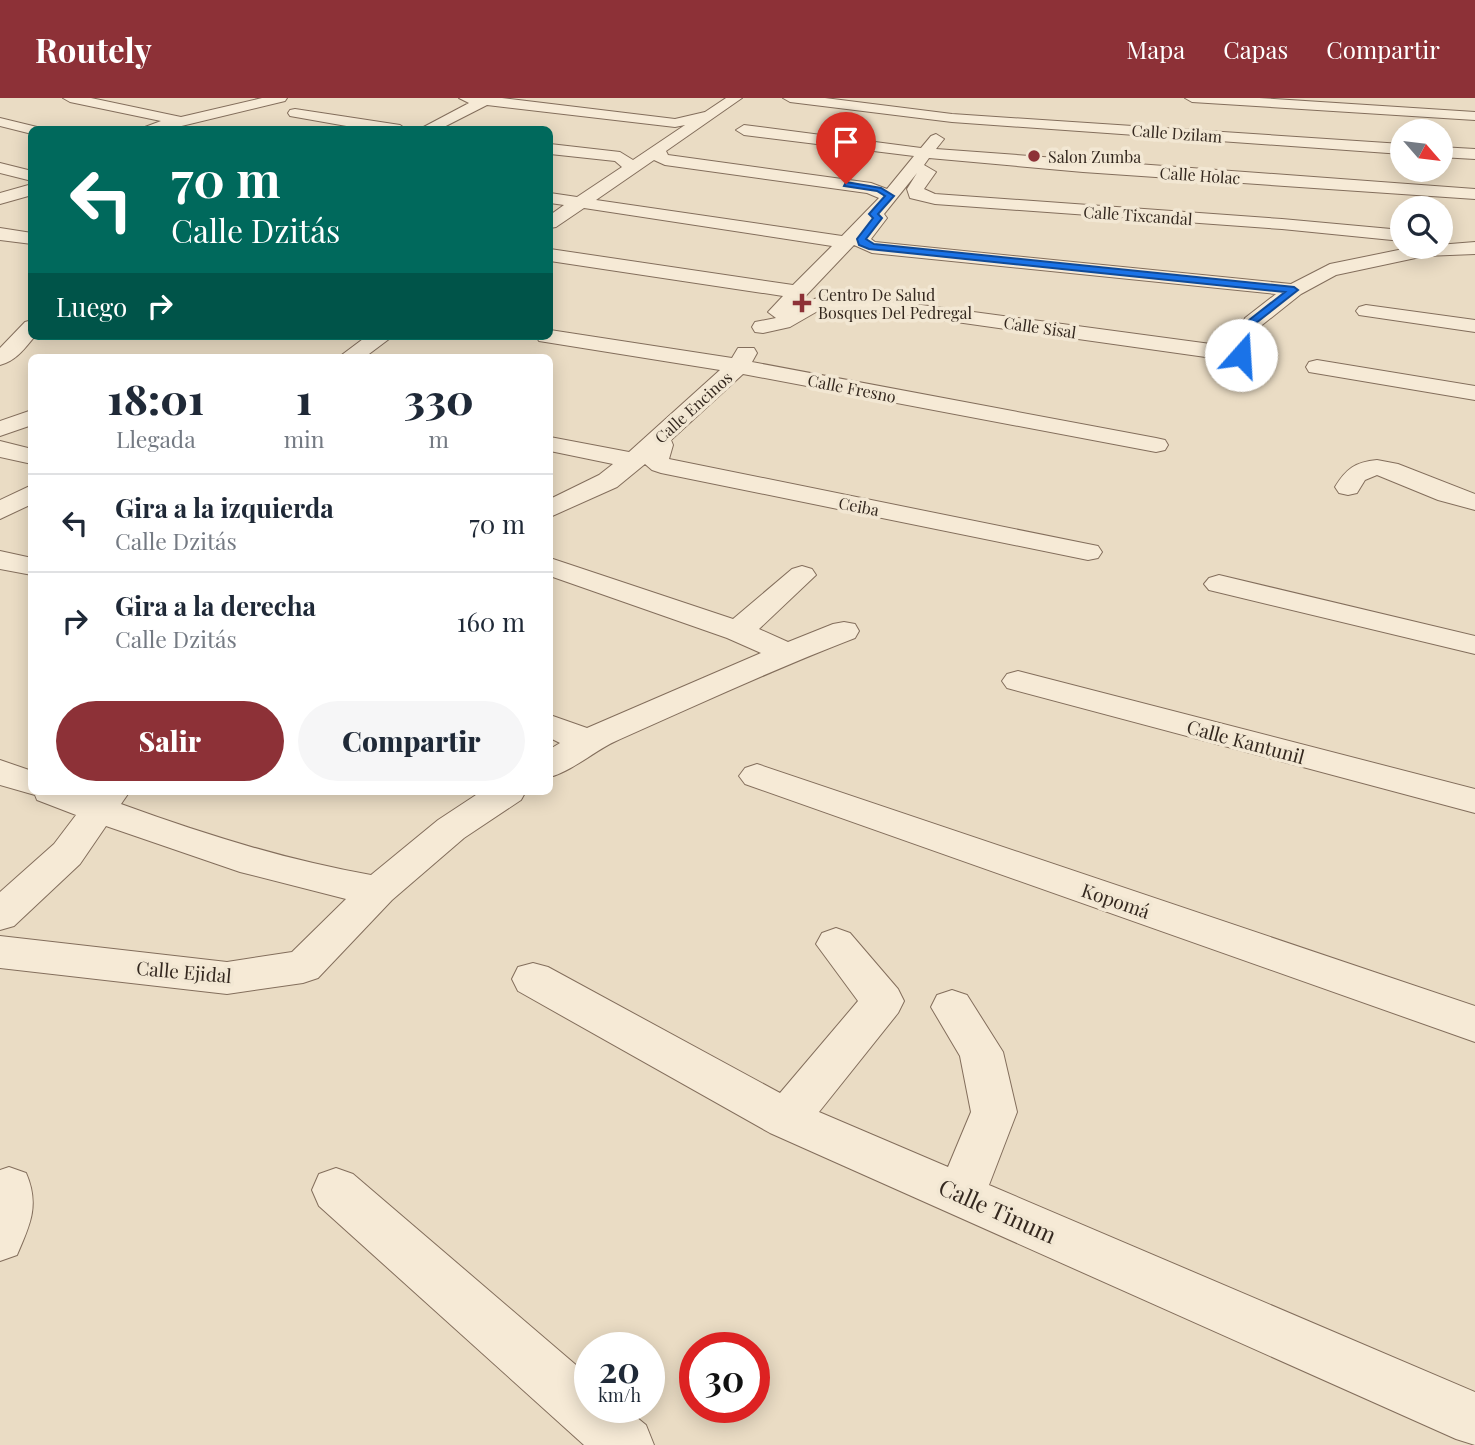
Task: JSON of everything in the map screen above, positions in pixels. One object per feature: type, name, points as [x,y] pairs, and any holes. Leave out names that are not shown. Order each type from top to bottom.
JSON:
[{"type":"street","points":[[70,98],[183,122]]},
{"type":"street","points":[[466,98],[675,123],[710,115]]},
{"type":"street","points":[[553,221],[735,98]]},
{"type":"street","name":"Calle Dzilam","points":[[790,98],[952,118],[1294,137],[1390,148]]},
{"type":"street","name":"Calle Encinos","points":[[553,508],[608,481],[634,461],[738,366],[763,327],[830,260],[856,244],[873,214],[969,98]]},
{"type":"street","points":[[1192,98],[1294,137],[1475,116]]},
{"type":"street","points":[[165,126],[273,99]]},
{"type":"street","points":[[433,126],[488,99]]},
{"type":"street","points":[[288,115],[318,102]]},
{"type":"street","points":[[288,115],[335,104]]},
{"type":"street","points":[[288,115],[370,126]]},
{"type":"street","points":[[0,122],[28,129]]},
{"type":"street","name":"Calle Holac","points":[[744,131],[920,160],[1294,137],[1475,194]]},
{"type":"street","points":[[1282,225],[1294,137]]},
{"type":"street","points":[[553,149],[620,157],[632,168]]},
{"type":"street","points":[[657,150],[665,160],[871,188],[890,196]]},
{"type":"street","points":[[1453,153],[1475,154]]},
{"type":"street","points":[[4,159],[28,174]]},
{"type":"street","name":"Calle Tixcandal","points":[[920,160],[928,172],[915,189],[916,194],[935,199],[1390,235]]},
{"type":"street","points":[[0,199],[28,190]]},
{"type":"street","points":[[553,198],[910,252],[1294,290],[1330,270],[1424,250],[1475,246]]},
{"type":"street","points":[[0,234],[28,238]]},
{"type":"street","points":[[1453,242],[1475,246]]},
{"type":"street","points":[[553,255],[799,292]]},
{"type":"street","name":"Calle Sisal","points":[[763,327],[786,323],[809,305],[823,302],[927,312],[1241,355],[1252,322],[1294,290]]},
{"type":"street","points":[[1366,311],[1475,326]]},
{"type":"street","points":[[0,358],[12,349],[23,326]]},
{"type":"street","name":"Calle Fresno","points":[[553,337],[738,366],[1156,445]]},
{"type":"street","points":[[355,354],[376,340]]},
{"type":"street","points":[[1317,367],[1475,393]]},
{"type":"street","points":[[0,429],[28,418]]},
{"type":"street","name":"Ceiba","points":[[657,439],[662,445],[656,461],[661,466],[1088,552]]},
{"type":"street","points":[[553,445],[634,461]]},
{"type":"street","points":[[0,449],[28,456]]},
{"type":"street","points":[[1348,487],[1352,476],[1358,471],[1391,470],[1401,472],[1435,490],[1475,502]]},
{"type":"street","points":[[0,511],[28,495]]},
{"type":"street","points":[[0,560],[28,566]]},
{"type":"street","points":[[553,568],[738,631],[787,653]]},
{"type":"street","points":[[738,631],[802,575]]},
{"type":"street","points":[[1219,584],[1475,645]]},
{"type":"street","points":[[553,763],[587,741],[787,653],[844,631]]},
{"type":"street","name":"Calle Kantunil","points":[[1018,681],[1475,801]]},
{"type":"street","points":[[553,727],[587,741]]},
{"type":"street","points":[[0,772],[28,782]]},
{"type":"street","name":"Kopomá","points":[[757,776],[1475,1024]]},
{"type":"street","points":[[74,795],[104,800],[322,882],[378,890]]},
{"type":"street","name":"Calle Ejidal","points":[[0,952],[227,978],[303,967],[378,890],[452,829],[502,795]]},
{"type":"street","points":[[0,915],[67,854],[104,800]]},
{"type":"street","points":[[786,1119],[883,1001],[836,944]]},
{"type":"street","name":"Calle Tinum","points":[[533,979],[786,1119],[1475,1420]]},
{"type":"street","points":[[952,1007],[981,1052],[994,1112],[961,1194]]},
{"type":"street","points":[[0,1238],[8,1219],[9,1189]]},
{"type":"street","points":[[336,1190],[626,1445]]},
{"type":"place","name":"Salon Zumba","points":[[1034,156]]},
{"type":"place","name":"Centro De Salud Bosques Del Pedregal","points":[[802,303]]},
{"type":"route","points":[[846,184],[879,189],[890,196],[873,214],[878,218],[862,239],[862,243],[872,247],[1294,290],[1252,322],[1241,355]]}]
